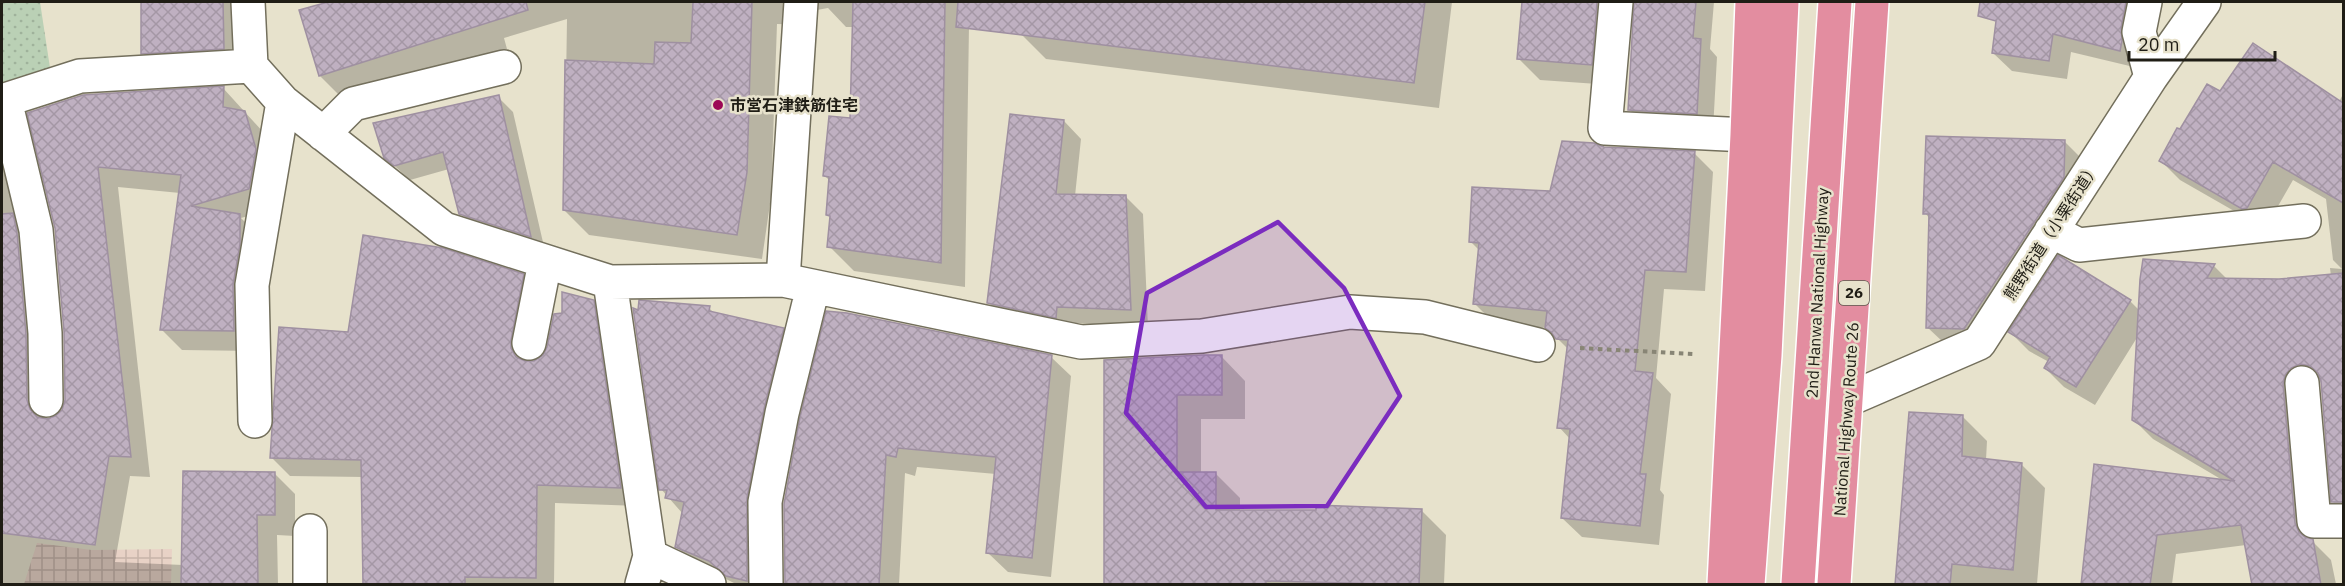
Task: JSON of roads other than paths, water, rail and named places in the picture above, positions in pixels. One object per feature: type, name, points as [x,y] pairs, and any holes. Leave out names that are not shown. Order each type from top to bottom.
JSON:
[{"type":"highway","points":[[1724,585],[1752,2]]},
{"type":"highway","points":[[1748,585],[1765,355],[1782,2]]},
{"type":"highway","name":"2nd Hanwa National Highway","points":[[1798,585],[1835,2]]},
{"type":"highway","name":"National Highway Route 26","points":[[1834,585],[1872,2]]},
{"type":"street","points":[[248,2],[251,66],[283,102],[444,229],[610,282],[798,284],[1081,342],[1202,336],[1350,312],[1425,317],[1538,345]]},
{"type":"street","points":[[766,585],[765,502],[782,413],[798,284],[801,2]]},
{"type":"street","points":[[1616,2],[1605,128],[1747,135]]},
{"type":"street","points":[[2145,2],[2139,32],[2151,77]]},
{"type":"street","name":"熊野街道（小栗街道）","points":[[1847,400],[1978,343],[2151,77],[2204,2]]},
{"type":"street","points":[[46,400],[45,333],[36,230],[5,100],[80,76],[251,66]]},
{"type":"street","points":[[323,134],[353,104],[504,67]]},
{"type":"street","points":[[255,422],[252,285],[283,102]]},
{"type":"street","points":[[2051,231],[2079,245],[2304,221]]},
{"type":"street","points":[[529,343],[545,262]]},
{"type":"street","points":[[610,282],[646,570],[709,585]]},
{"type":"street","points":[[2302,383],[2314,522],[2343,521]]},
{"type":"street","points":[[310,531],[310,585]]},
{"type":"place","name":"市営石津鉄筋住宅","points":[[718,105]]}]
